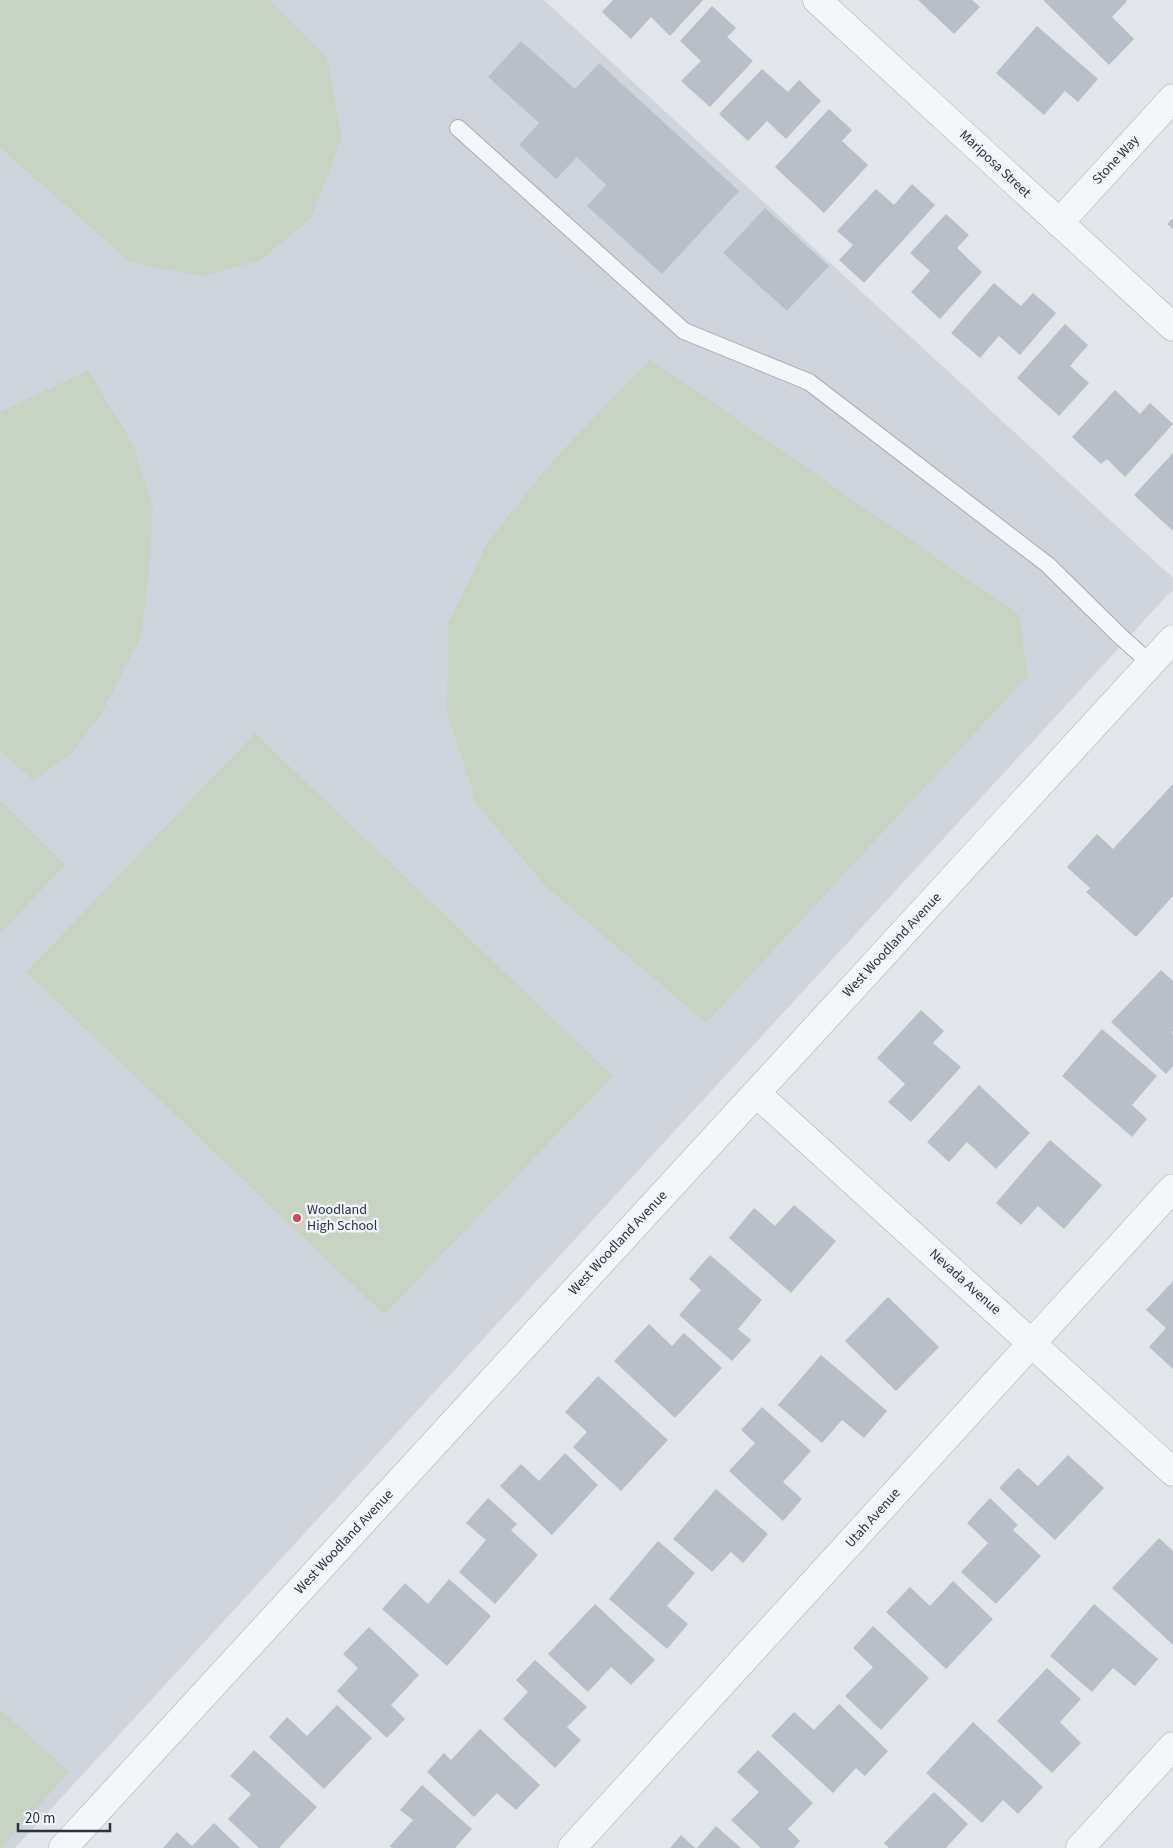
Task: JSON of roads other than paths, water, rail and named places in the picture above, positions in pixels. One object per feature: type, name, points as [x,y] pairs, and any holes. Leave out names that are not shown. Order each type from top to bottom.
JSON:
[{"type":"street","name":"Mariposa Street","points":[[817,0],[1173,327]]},
{"type":"street","name":"Stone Way","points":[[1059,223],[1173,98]]},
{"type":"street","name":"West Woodland Avenue","points":[[63,1848],[1173,639]]},
{"type":"street","name":"Nevada Avenue","points":[[756,1093],[1173,1472]]},
{"type":"street","name":"Utah Avenue","points":[[572,1848],[1173,1188]]},
{"type":"street","points":[[1080,1848],[1173,1746]]},
{"type":"lane","points":[[458,128],[684,331],[809,382],[1048,565],[1150,663]]},
{"type":"place","name":"Woodland High School","points":[[297,1218]]}]
